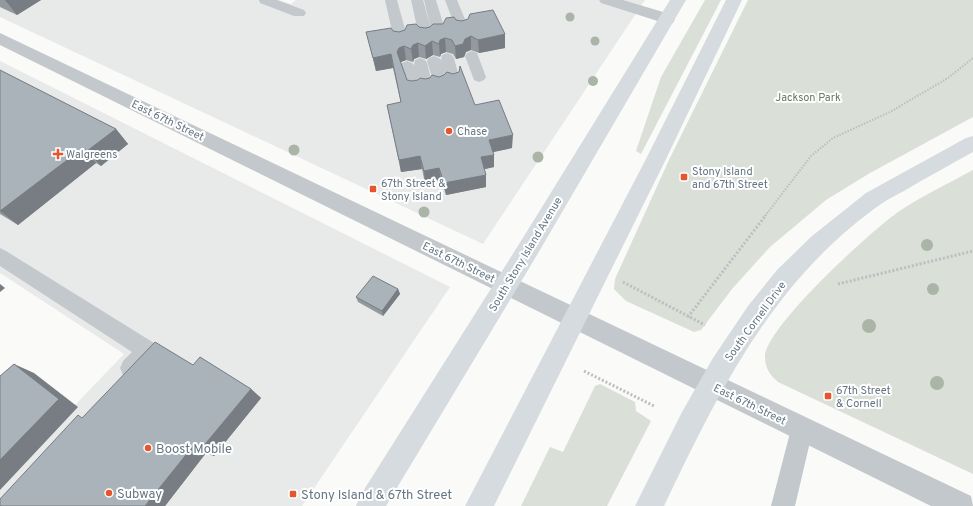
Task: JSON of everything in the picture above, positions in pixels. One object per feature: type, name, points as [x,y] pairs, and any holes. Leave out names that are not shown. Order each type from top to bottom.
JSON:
[{"type":"main road","name":"South Stony Island Avenue","points":[[370,506],[506,286],[678,0]]},
{"type":"main road","points":[[479,506],[734,0]]},
{"type":"main road","name":"South Cornell Drive","points":[[649,506],[689,423],[737,342],[775,289],[816,246],[841,223],[872,200],[973,143]]},
{"type":"street","points":[[607,0],[667,19]]},
{"type":"street","name":"East 67th Street","points":[[0,38],[506,286],[575,318],[961,506]]},
{"type":"lane","points":[[265,0],[299,13]]},
{"type":"lane","points":[[392,0],[407,39],[404,0]]},
{"type":"lane","points":[[416,0],[445,32]]},
{"type":"lane","points":[[430,0],[445,32]]},
{"type":"lane","points":[[440,0],[445,32]]},
{"type":"lane","points":[[445,32],[452,0]]},
{"type":"lane","points":[[446,83],[453,58],[446,83]]},
{"type":"lane","points":[[414,65],[446,83]]},
{"type":"lane","points":[[0,256],[147,350],[115,385]]},
{"type":"lane","points":[[783,506],[802,429]]},
{"type":"path","points":[[688,317],[811,156],[833,138],[890,112],[948,78],[973,58]]},
{"type":"path","points":[[838,284],[973,251]]},
{"type":"path","points":[[622,282],[705,326]]},
{"type":"path","points":[[584,371],[654,406]]},
{"type":"shaded area","points":[[0,0],[279,0],[291,4],[296,0],[645,0],[483,244],[0,17]]},
{"type":"shaded area","points":[[0,61],[450,287],[302,506],[0,506],[0,483],[124,354],[0,273]]},
{"type":"green space","points":[[705,0],[721,0],[641,154],[636,151],[661,77]]},
{"type":"green space","name":"Jackson Park","points":[[748,0],[973,0],[973,117],[870,173],[826,200],[770,247],[732,289],[701,330],[694,332],[626,301],[614,289],[615,279],[669,160]]},
{"type":"green space","points":[[973,170],[973,474],[778,382],[768,371],[765,357],[770,343],[782,324],[823,279],[868,236],[901,210]]},
{"type":"green space","points":[[600,384],[635,402],[636,411],[651,421],[607,506],[521,506],[550,447],[563,452],[595,386]]},
{"type":"building","points":[[493,10],[505,34],[478,40],[471,36],[465,39],[463,44],[455,46],[452,40],[445,38],[440,40],[439,44],[432,41],[425,46],[418,43],[413,45],[411,49],[404,46],[399,48],[397,52],[407,80],[412,81],[420,78],[430,78],[432,75],[439,77],[447,72],[453,74],[459,72],[460,66],[475,105],[499,100],[513,135],[489,140],[494,155],[481,157],[486,175],[444,183],[439,168],[424,171],[420,156],[399,160],[387,105],[401,102],[391,54],[373,58],[366,32],[391,28],[393,31],[399,32],[405,30],[407,25],[416,24],[419,27],[425,28],[430,27],[433,24],[443,24],[446,18],[454,17],[456,20],[462,21],[468,19],[470,14]]},
{"type":"building","name":"Walgreens","points":[[0,70],[116,129],[87,151],[83,148],[0,211]]},
{"type":"building","points":[[373,276],[398,289],[382,311],[356,297]]},
{"type":"building","points":[[155,342],[193,365],[200,357],[251,389],[201,449],[193,446],[145,506],[0,506],[0,499],[78,415],[82,418]]},
{"type":"building","points":[[14,364],[59,399],[0,460],[0,376]]},
{"type":"place","name":"Chase","points":[[449,131]]},
{"type":"place","name":"Walgreens","points":[[58,154]]},
{"type":"place","name":"Stony Island and 67th Street","points":[[684,177]]},
{"type":"place","name":"67th Street & Stony Island","points":[[373,189]]},
{"type":"place","name":"67th Street & Cornell","points":[[828,396]]},
{"type":"place","name":"Boost Mobile","points":[[148,448]]},
{"type":"place","name":"Subway","points":[[109,493]]},
{"type":"place","name":"Stony Island & 67th Street","points":[[293,494]]}]
